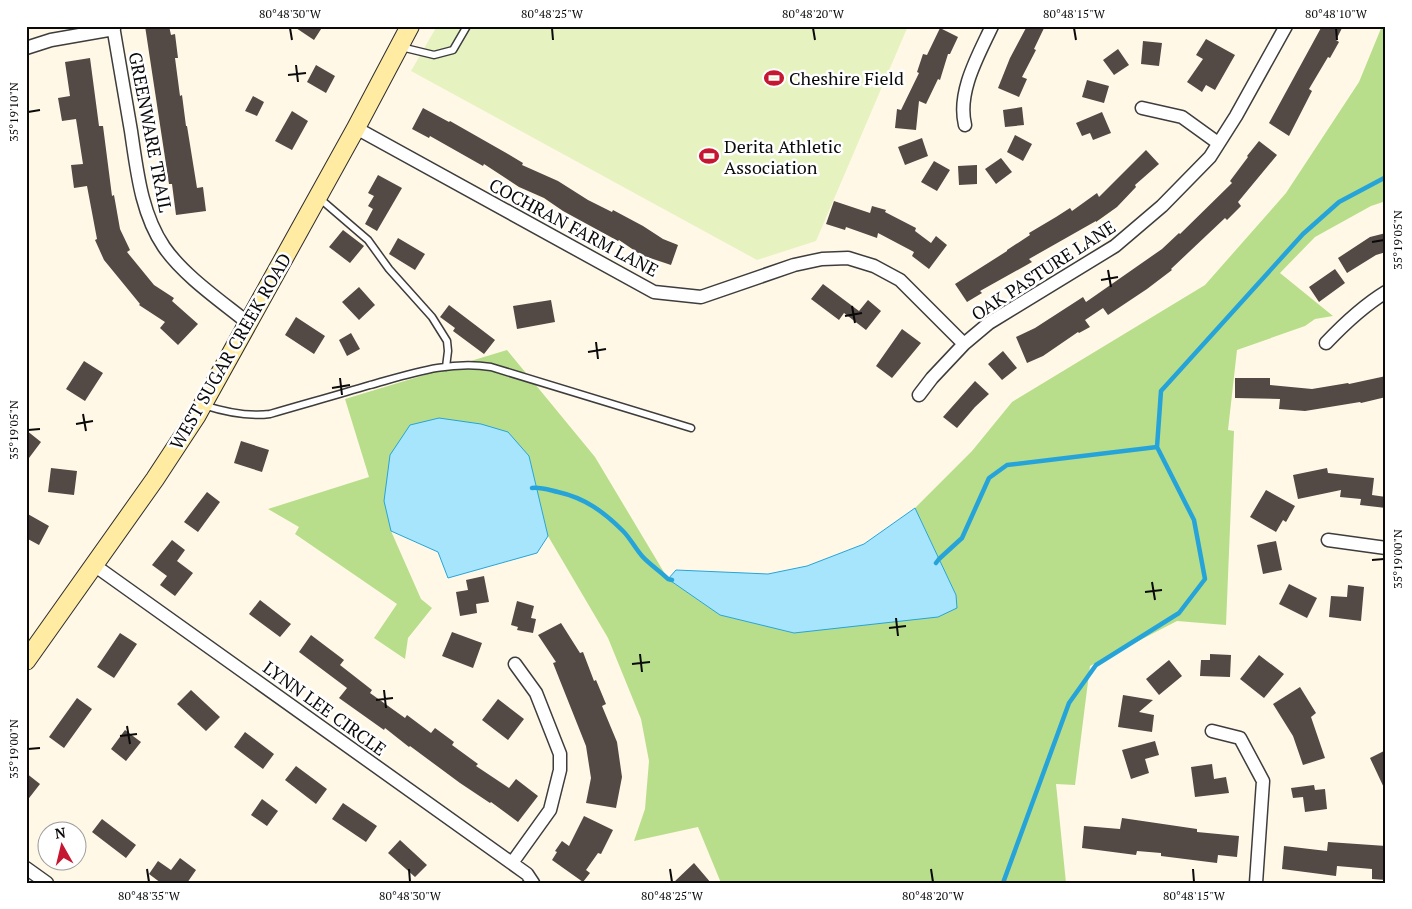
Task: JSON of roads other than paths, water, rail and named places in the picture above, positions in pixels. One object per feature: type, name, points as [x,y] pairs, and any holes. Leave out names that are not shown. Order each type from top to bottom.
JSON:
[{"type":"main road","name":"WEST SUGAR CREEK ROAD","points":[[26,661],[156,479],[202,405],[356,128],[410,26]]},
{"type":"street","points":[[965,125],[962,113],[964,97],[978,56],[992,26]]},
{"type":"street","name":"OAK PASTURE LANE","points":[[919,395],[964,344],[989,323],[1115,246],[1169,200],[1210,157],[1236,116],[1286,26]]},
{"type":"street","points":[[26,48],[51,40],[114,28]]},
{"type":"street","name":"GREENWARE TRAIL","points":[[114,28],[137,168],[144,204],[151,225],[164,248],[182,267],[248,323]]},
{"type":"street","points":[[1142,108],[1182,117],[1218,142]]},
{"type":"street","name":"COCHRAN FARM LANE","points":[[356,128],[654,292],[701,296],[794,265],[822,259],[848,258],[874,266],[900,280],[964,344]]},
{"type":"street","points":[[1326,343],[1368,302],[1386,292]]},
{"type":"street","points":[[1328,540],[1386,548]]},
{"type":"street","name":"LYNN LEE CIRCLE","points":[[94,565],[528,874],[533,883]]},
{"type":"street","points":[[512,863],[550,810],[560,770],[560,754],[536,693],[514,664]]},
{"type":"street","points":[[1212,731],[1240,738],[1264,781],[1256,883]]},
{"type":"street","points":[[26,868],[47,883]]},
{"type":"lane","points":[[400,47],[434,55],[453,50],[467,26]]},
{"type":"lane","points":[[317,196],[368,240],[389,269],[432,317],[447,341],[446,367]]},
{"type":"lane","points":[[202,405],[223,411],[260,415],[270,414],[411,373],[446,367],[476,365],[491,367],[691,428]]},
{"type":"water","points":[[439,418],[481,424],[508,432],[529,456],[548,536],[537,553],[448,578],[438,552],[391,531],[384,501],[390,455],[410,425]]},
{"type":"water","points":[[915,508],[956,595],[957,608],[938,617],[794,633],[720,615],[668,579],[676,570],[768,574],[807,566],[864,544]]},
{"type":"waterway","points":[[1003,883],[1069,703],[1096,665],[1179,613],[1205,579],[1194,520],[1157,447],[1161,391],[1303,234],[1339,202],[1386,177]]},
{"type":"waterway","points":[[936,563],[962,538],[989,478],[1007,465],[1157,447]]},
{"type":"waterway","points":[[532,488],[568,495],[594,507],[623,531],[645,559],[668,579],[672,580]]},
{"type":"place","name":"Cheshire Field","points":[[774,78]]},
{"type":"place","name":"Derita Athletic Association","points":[[709,156]]}]
